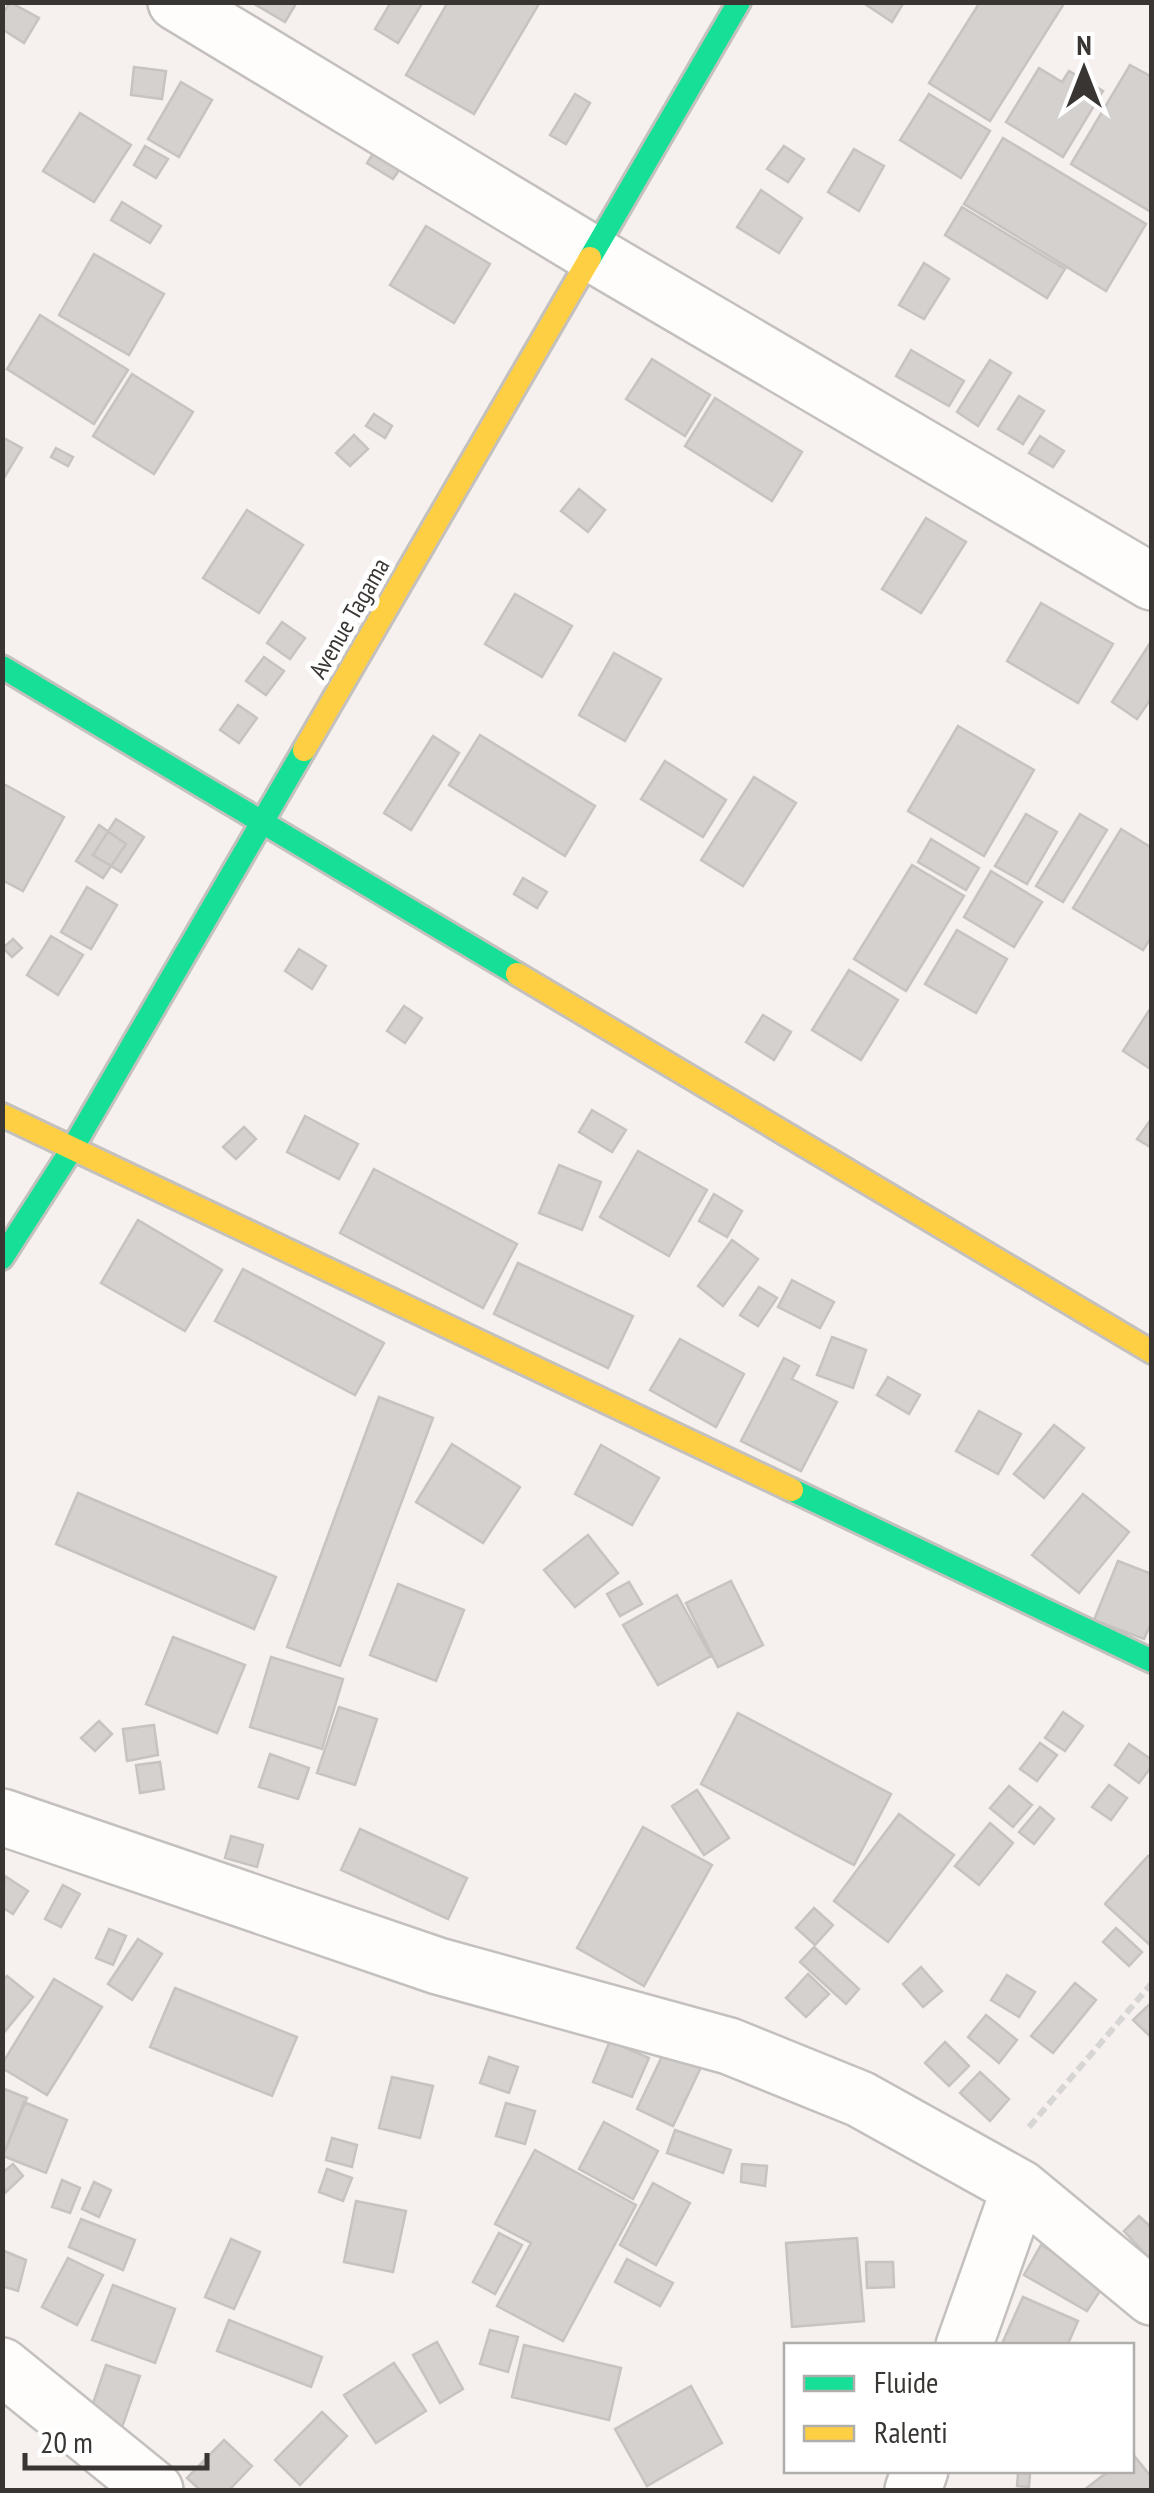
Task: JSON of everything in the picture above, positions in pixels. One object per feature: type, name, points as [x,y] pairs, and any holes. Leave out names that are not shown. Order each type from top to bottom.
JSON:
[{"type":"street","points":[[176,2],[592,253],[1152,582]]},
{"type":"street","name":"Avenue Tagama","points":[[2,1258],[72,1149],[739,2]]},
{"type":"street","points":[[2,666],[1152,1352]]},
{"type":"street","points":[[2,1115],[1152,1661]]},
{"type":"street","points":[[2,1816],[438,1966],[730,2046],[860,2099],[1006,2179],[1152,2297]]},
{"type":"street","points":[[965,2343],[1006,2179]]},
{"type":"street","points":[[2,2366],[155,2490]]},
{"type":"path","points":[[1006,2179],[1152,1983]]},
{"type":"building","points":[[10,2],[39,18],[24,43],[2,29],[2,15]]},
{"type":"building","points":[[251,2],[297,2],[285,22]]},
{"type":"building","points":[[391,2],[423,2],[398,43],[375,29]]},
{"type":"building","points":[[448,2],[540,2],[474,114],[406,75]]},
{"type":"building","points":[[862,2],[904,2],[892,22]]},
{"type":"building","points":[[980,2],[1065,2],[990,121],[929,83]]},
{"type":"building","points":[[1130,65],[1152,77],[1151,212],[1071,164]]},
{"type":"building","points":[[134,67],[166,71],[162,99],[131,95]]},
{"type":"building","points":[[1039,68],[1062,82],[1069,71],[1103,91],[1063,157],[1006,122]]},
{"type":"building","points":[[181,82],[212,100],[179,157],[148,139]]},
{"type":"building","points":[[575,94],[590,103],[566,144],[550,135]]},
{"type":"building","points":[[929,94],[990,131],[961,178],[900,140]]},
{"type":"building","points":[[80,113],[131,145],[94,202],[43,171]]},
{"type":"building","points":[[386,133],[412,151],[393,179],[367,163]]},
{"type":"building","points":[[1003,138],[1146,224],[1106,291],[964,204]]},
{"type":"building","points":[[145,146],[168,159],[156,178],[134,165]]},
{"type":"building","points":[[784,146],[804,159],[788,182],[767,169]]},
{"type":"building","points":[[854,149],[884,166],[859,211],[828,192]]},
{"type":"building","points":[[761,190],[802,218],[779,253],[737,227]]},
{"type":"building","points":[[122,202],[161,226],[150,243],[111,220]]},
{"type":"building","points":[[962,207],[1065,269],[1047,298],[945,235]]},
{"type":"building","points":[[426,226],[490,264],[454,323],[390,285]]},
{"type":"building","points":[[94,254],[164,294],[129,355],[59,315]]},
{"type":"building","points":[[924,263],[949,279],[924,319],[899,305]]},
{"type":"building","points":[[40,315],[128,370],[94,424],[7,369]]},
{"type":"building","points":[[911,350],[964,381],[949,406],[896,376]]},
{"type":"building","points":[[652,359],[710,395],[685,436],[626,399]]},
{"type":"building","points":[[990,360],[1011,373],[978,426],[957,412]]},
{"type":"building","points":[[132,374],[193,412],[154,474],[93,436]]},
{"type":"building","points":[[1019,396],[1044,411],[1023,444],[998,429]]},
{"type":"building","points":[[715,398],[802,452],[772,501],[685,446]]},
{"type":"building","points":[[374,414],[392,426],[385,438],[366,426]]},
{"type":"building","points":[[354,435],[368,449],[350,466],[336,453]]},
{"type":"building","points":[[1040,436],[1064,451],[1053,467],[1029,453]]},
{"type":"building","points":[[2,437],[22,448],[4,478],[2,478]]},
{"type":"building","points":[[56,448],[73,457],[68,466],[51,457]]},
{"type":"building","points":[[579,489],[605,510],[588,532],[561,511]]},
{"type":"building","points":[[247,510],[303,545],[259,613],[203,578]]},
{"type":"building","points":[[926,518],[966,542],[921,613],[882,589]]},
{"type":"building","points":[[515,594],[572,626],[542,677],[485,644]]},
{"type":"building","points":[[1041,603],[1113,644],[1078,703],[1007,661]]},
{"type":"building","points":[[282,622],[305,638],[290,659],[267,643]]},
{"type":"building","points":[[1152,640],[1152,697],[1137,719],[1112,702]]},
{"type":"building","points":[[614,653],[661,679],[625,741],[579,715]]},
{"type":"building","points":[[264,657],[284,671],[266,695],[246,681]]},
{"type":"building","points":[[238,705],[257,718],[239,743],[220,730]]},
{"type":"building","points":[[958,726],[1034,770],[984,856],[908,811]]},
{"type":"building","points":[[480,735],[595,806],[565,856],[449,785]]},
{"type":"building","points":[[433,736],[459,753],[411,830],[384,813]]},
{"type":"building","points":[[665,761],[726,800],[703,837],[641,799]]},
{"type":"building","points":[[754,777],[796,803],[743,886],[701,860]]},
{"type":"building","points":[[2,783],[64,817],[23,891],[2,880]]},
{"type":"building","points":[[1026,814],[1057,832],[1027,884],[995,866]]},
{"type":"building","points":[[1080,814],[1107,830],[1063,902],[1036,886]]},
{"type":"building","points":[[116,819],[144,837],[121,872],[93,855]]},
{"type":"building","points":[[99,825],[126,844],[103,878],[76,861]]},
{"type":"building","points":[[1121,829],[1152,848],[1152,936],[1143,950],[1073,908]]},
{"type":"building","points":[[931,839],[979,868],[966,890],[918,862]]},
{"type":"building","points":[[912,865],[964,896],[906,991],[854,959]]},
{"type":"building","points":[[991,871],[1042,902],[1014,947],[964,917]]},
{"type":"building","points":[[523,878],[547,892],[537,908],[514,894]]},
{"type":"building","points":[[87,887],[117,905],[91,949],[61,932]]},
{"type":"building","points":[[957,930],[1007,959],[976,1013],[925,984]]},
{"type":"building","points":[[51,936],[83,955],[58,995],[27,975]]},
{"type":"building","points":[[13,939],[22,948],[12,957],[3,948]]},
{"type":"building","points":[[299,949],[326,966],[312,989],[285,971]]},
{"type":"building","points":[[849,970],[898,1000],[861,1060],[812,1030]]},
{"type":"building","points":[[404,1006],[422,1018],[405,1043],[387,1031]]},
{"type":"building","points":[[1152,1006],[1152,1070],[1123,1051]]},
{"type":"building","points":[[763,1015],[791,1032],[774,1060],[746,1042]]},
{"type":"building","points":[[592,1110],[626,1130],[612,1152],[579,1132]]},
{"type":"building","points":[[305,1116],[358,1144],[339,1179],[287,1152]]},
{"type":"building","points":[[1152,1118],[1152,1148],[1137,1139]]},
{"type":"building","points":[[244,1127],[256,1139],[236,1159],[223,1147]]},
{"type":"building","points":[[638,1151],[707,1190],[669,1256],[600,1217]]},
{"type":"building","points":[[559,1165],[601,1182],[582,1230],[539,1213]]},
{"type":"building","points":[[374,1169],[517,1244],[483,1308],[340,1233]]},
{"type":"building","points":[[714,1194],[742,1211],[727,1237],[699,1221]]},
{"type":"building","points":[[138,1220],[222,1270],[185,1331],[101,1283]]},
{"type":"building","points":[[732,1240],[758,1259],[723,1306],[698,1286]]},
{"type":"building","points":[[518,1263],[633,1316],[608,1368],[494,1314]]},
{"type":"building","points":[[243,1269],[384,1343],[355,1395],[215,1321]]},
{"type":"building","points":[[792,1280],[834,1302],[820,1328],[778,1307]]},
{"type":"building","points":[[759,1287],[777,1298],[758,1326],[740,1315]]},
{"type":"building","points":[[832,1337],[866,1350],[853,1388],[817,1375]]},
{"type":"building","points":[[680,1339],[744,1374],[716,1427],[650,1390]]},
{"type":"building","points":[[784,1358],[799,1366],[792,1379],[837,1402],[801,1471],[741,1441]]},
{"type":"building","points":[[888,1377],[920,1395],[909,1414],[877,1395]]},
{"type":"building","points":[[379,1397],[433,1418],[340,1666],[287,1647]]},
{"type":"building","points":[[979,1411],[1021,1434],[998,1474],[956,1451]]},
{"type":"building","points":[[1054,1425],[1084,1448],[1044,1498],[1014,1474]]},
{"type":"building","points":[[452,1444],[520,1487],[483,1543],[416,1502]]},
{"type":"building","points":[[601,1445],[659,1478],[632,1525],[575,1494]]},
{"type":"building","points":[[78,1493],[276,1577],[254,1629],[56,1544]]},
{"type":"building","points":[[1083,1494],[1129,1532],[1079,1593],[1032,1555]]},
{"type":"building","points":[[588,1535],[618,1573],[575,1607],[544,1570]]},
{"type":"building","points":[[1118,1561],[1152,1574],[1152,1621],[1144,1639],[1094,1620]]},
{"type":"building","points":[[731,1581],[763,1645],[718,1667],[686,1603]]},
{"type":"building","points":[[629,1582],[642,1604],[620,1616],[607,1594]]},
{"type":"building","points":[[398,1584],[464,1610],[436,1681],[370,1655]]},
{"type":"building","points":[[677,1595],[711,1656],[658,1685],[623,1625]]},
{"type":"building","points":[[173,1637],[245,1665],[217,1733],[146,1704]]},
{"type":"building","points":[[271,1657],[343,1679],[322,1749],[250,1727]]},
{"type":"building","points":[[339,1707],[377,1719],[355,1785],[317,1773]]},
{"type":"building","points":[[1063,1712],[1083,1726],[1065,1751],[1045,1738]]},
{"type":"building","points":[[738,1713],[891,1794],[854,1865],[701,1784]]},
{"type":"building","points":[[99,1721],[112,1734],[95,1751],[81,1738]]},
{"type":"building","points":[[154,1725],[158,1755],[127,1761],[123,1729]]},
{"type":"building","points":[[1040,1743],[1057,1755],[1037,1781],[1020,1769]]},
{"type":"building","points":[[1129,1744],[1152,1760],[1139,1783],[1115,1765]]},
{"type":"building","points":[[270,1754],[309,1768],[298,1799],[259,1787]]},
{"type":"building","points":[[160,1762],[164,1789],[140,1793],[136,1765]]},
{"type":"building","points":[[1109,1785],[1127,1798],[1111,1820],[1092,1807]]},
{"type":"building","points":[[1009,1786],[1032,1805],[1013,1827],[990,1808]]},
{"type":"building","points":[[697,1790],[729,1838],[704,1855],[672,1806]]},
{"type":"building","points":[[1040,1807],[1054,1819],[1034,1844],[1019,1832]]},
{"type":"building","points":[[899,1814],[954,1855],[888,1942],[834,1901]]},
{"type":"building","points":[[990,1823],[1013,1843],[979,1885],[955,1866]]},
{"type":"building","points":[[643,1827],[712,1865],[644,1986],[577,1948]]},
{"type":"building","points":[[360,1829],[467,1878],[448,1919],[341,1870]]},
{"type":"building","points":[[231,1836],[263,1845],[257,1867],[225,1858]]},
{"type":"building","points":[[1148,1856],[1152,1859],[1152,1947],[1105,1904]]},
{"type":"building","points":[[5,1876],[28,1891],[13,1914],[2,1907]]},
{"type":"building","points":[[63,1885],[80,1894],[61,1927],[45,1919]]},
{"type":"building","points":[[814,1908],[833,1925],[815,1945],[796,1928]]},
{"type":"building","points":[[1116,1928],[1142,1952],[1129,1966],[1103,1942]]},
{"type":"building","points":[[109,1929],[126,1936],[113,1965],[96,1958]]},
{"type":"building","points":[[138,1939],[162,1954],[132,2000],[108,1984]]},
{"type":"building","points":[[814,1947],[859,1989],[846,2004],[800,1962]]},
{"type":"building","points":[[921,1967],[942,1991],[923,2007],[903,1984]]},
{"type":"building","points":[[808,1974],[829,1994],[806,2017],[786,1998]]},
{"type":"building","points":[[1007,1975],[1035,1992],[1019,2017],[991,2000]]},
{"type":"building","points":[[7,1976],[33,1997],[2,2035],[2,1981]]},
{"type":"building","points":[[54,1979],[102,2007],[47,2095],[2,2068],[2,2064]]},
{"type":"building","points":[[1075,1983],[1096,2000],[1053,2053],[1031,2036]]},
{"type":"building","points":[[175,1988],[297,2037],[272,2096],[150,2047]]},
{"type":"building","points":[[1152,2002],[1152,2038],[1133,2020]]},
{"type":"building","points":[[986,2015],[1017,2040],[999,2063],[968,2037]]},
{"type":"building","points":[[610,2041],[649,2058],[632,2097],[593,2082]]},
{"type":"building","points":[[945,2042],[969,2066],[949,2086],[925,2063]]},
{"type":"building","points":[[666,2048],[702,2065],[673,2126],[637,2109]]},
{"type":"building","points":[[489,2057],[518,2067],[509,2093],[480,2083]]},
{"type":"building","points":[[980,2072],[1009,2099],[990,2121],[960,2093]]},
{"type":"building","points":[[392,2077],[433,2086],[420,2138],[379,2128]]},
{"type":"building","points":[[2,2088],[27,2098],[3,2156],[2,2156]]},
{"type":"building","points":[[24,2102],[67,2120],[46,2173],[3,2156]]},
{"type":"building","points":[[506,2103],[535,2111],[525,2144],[496,2136]]},
{"type":"building","points":[[604,2122],[658,2151],[633,2199],[579,2169]]},
{"type":"building","points":[[675,2130],[731,2150],[723,2173],[667,2153]]},
{"type":"building","points":[[332,2138],[357,2145],[352,2167],[326,2160]]},
{"type":"building","points":[[535,2150],[636,2205],[563,2341],[497,2306],[531,2243],[495,2224]]},
{"type":"building","points":[[13,2164],[23,2176],[5,2193],[2,2173]]},
{"type":"building","points":[[742,2164],[767,2166],[765,2186],[741,2182]]},
{"type":"building","points":[[327,2169],[352,2178],[343,2201],[319,2192]]},
{"type":"building","points":[[62,2180],[80,2188],[70,2213],[52,2207]]},
{"type":"building","points":[[94,2182],[111,2190],[99,2217],[82,2209]]},
{"type":"building","points":[[653,2183],[690,2203],[656,2265],[620,2245]]},
{"type":"building","points":[[356,2201],[406,2211],[393,2272],[344,2262]]},
{"type":"building","points":[[1139,2216],[1152,2228],[1150,2259],[1124,2231]]},
{"type":"building","points":[[81,2219],[135,2240],[123,2270],[69,2247]]},
{"type":"building","points":[[499,2233],[522,2245],[495,2294],[473,2282]]},
{"type":"building","points":[[857,2238],[864,2321],[792,2327],[786,2243]]},
{"type":"building","points":[[231,2239],[260,2252],[234,2309],[205,2297]]},
{"type":"building","points":[[1041,2245],[1105,2283],[1087,2311],[1024,2275]]},
{"type":"building","points":[[2,2250],[26,2260],[18,2291],[2,2286]]},
{"type":"building","points":[[68,2258],[103,2275],[77,2325],[42,2307]]},
{"type":"building","points":[[627,2259],[673,2283],[660,2306],[615,2282]]},
{"type":"building","points":[[866,2262],[893,2262],[894,2287],[867,2288]]},
{"type":"building","points":[[113,2285],[175,2309],[155,2363],[92,2340]]},
{"type":"building","points":[[1023,2297],[1078,2321],[1068,2343],[1002,2343]]},
{"type":"building","points":[[229,2320],[322,2357],[311,2387],[217,2351]]},
{"type":"building","points":[[490,2330],[518,2337],[508,2372],[480,2364]]},
{"type":"building","points":[[437,2342],[463,2389],[440,2403],[413,2355]]},
{"type":"building","points":[[524,2345],[621,2368],[609,2420],[512,2397]]},
{"type":"building","points":[[394,2363],[426,2411],[376,2443],[344,2395]]},
{"type":"building","points":[[106,2365],[140,2376],[120,2433],[87,2421]]},
{"type":"building","points":[[691,2386],[722,2443],[647,2486],[615,2429]]},
{"type":"building","points":[[322,2412],[347,2436],[300,2485],[275,2460]]},
{"type":"building","points":[[224,2440],[252,2466],[229,2490],[200,2490],[187,2478]]},
{"type":"building","points":[[1134,2456],[1152,2478],[1152,2490],[1084,2490],[1106,2473],[1134,2473]]},
{"type":"building","points":[[1018,2473],[1030,2474],[1029,2487],[1017,2486]]},
{"type":"traffic: fast","points":[[590,258],[739,2]]},
{"type":"traffic: fast","points":[[2,667],[517,974]]},
{"type":"traffic: fast","points":[[2,1258],[72,1149],[304,750]]},
{"type":"traffic: fast","points":[[792,1490],[1152,1661]]},
{"type":"traffic: slow","points":[[304,750],[590,258]]},
{"type":"traffic: slow","points":[[517,974],[1152,1352]]},
{"type":"traffic: slow","points":[[2,1115],[792,1490]]}]
